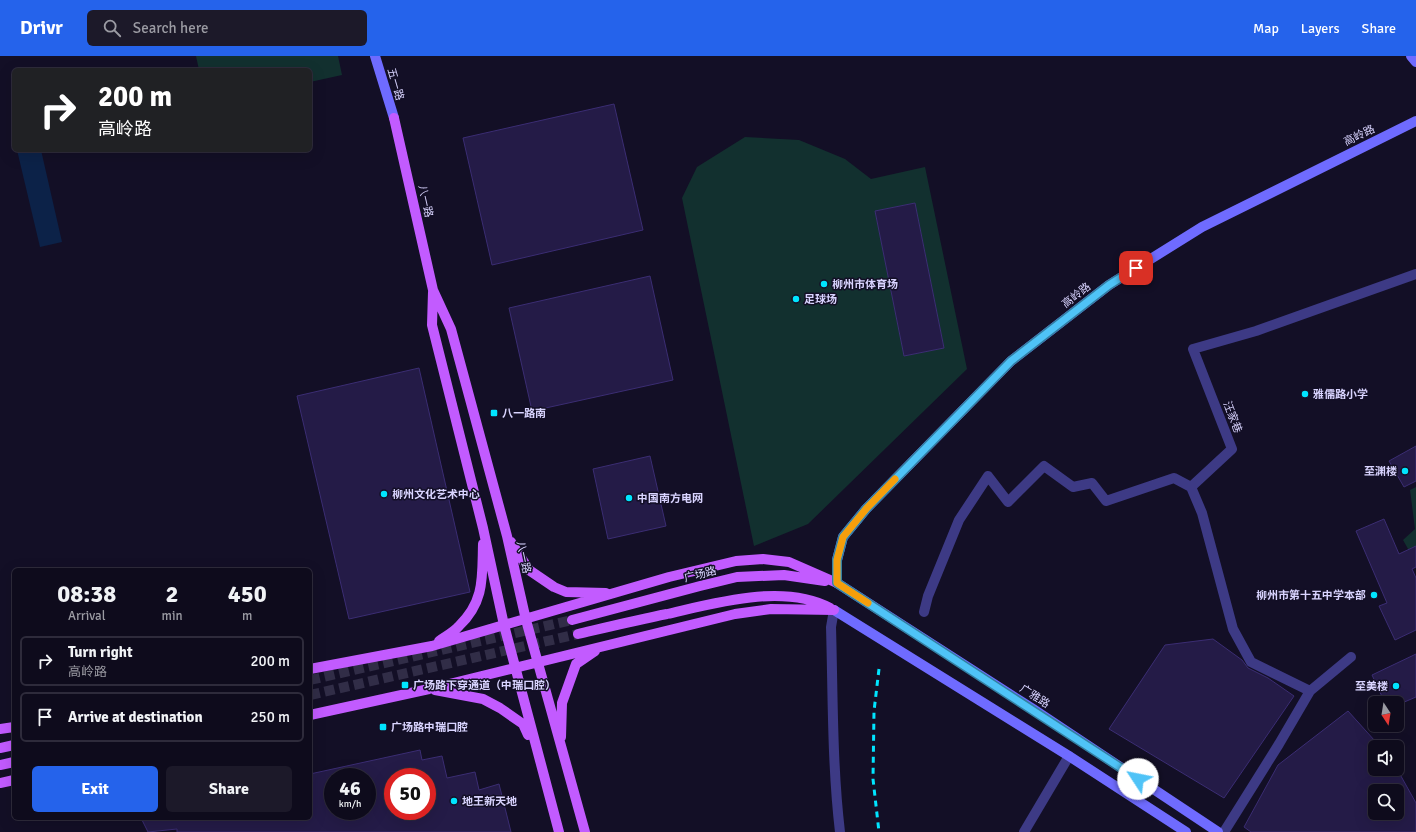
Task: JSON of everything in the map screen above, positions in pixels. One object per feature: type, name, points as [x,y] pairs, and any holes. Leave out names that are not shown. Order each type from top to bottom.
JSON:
[{"type":"main road","name":"五一路","points":[[375,56],[394,118]]},
{"type":"main road","points":[[1411,56],[1416,62]]},
{"type":"main road","name":"八一路","points":[[394,118],[433,290],[451,329],[507,536],[526,620],[584,832]]},
{"type":"main road","name":"高岭路","points":[[837,583],[837,560],[843,537],[866,509],[1011,361],[1109,285],[1202,227],[1416,121]]},
{"type":"main road","name":"八一路","points":[[433,290],[432,325],[483,528],[504,625],[559,832]]},
{"type":"main road","points":[[432,646],[459,627],[476,605],[482,578],[483,528]]},
{"type":"main road","points":[[507,536],[529,570],[566,592],[622,592]]},
{"type":"main road","points":[[312,669],[432,646],[703,568],[736,561],[762,559],[788,562],[837,583]]},
{"type":"main road","name":"广场路","points":[[572,620],[700,586],[737,578],[784,576],[837,583]]},
{"type":"main road","name":"广雅路","points":[[837,583],[1032,709],[1218,832]]},
{"type":"main road","points":[[578,634],[714,603],[748,597],[770,596],[814,601],[834,610],[1070,756],[1186,832]]},
{"type":"main road","points":[[312,715],[429,689],[734,614],[771,609],[834,610]]},
{"type":"main road","points":[[561,749],[562,703],[576,664],[600,647]]},
{"type":"main road","points":[[429,689],[483,699],[500,708],[523,724],[539,758]]},
{"type":"main road","points":[[0,729],[12,727]]},
{"type":"main road","points":[[0,748],[12,745]]},
{"type":"main road","points":[[0,766],[12,763]]},
{"type":"main road","points":[[0,783],[12,780]]},
{"type":"street","name":"汪家巷","points":[[1191,487],[1232,449],[1193,349],[1256,331],[1416,274]]},
{"type":"street","points":[[924,612],[928,596],[959,520],[988,476],[1008,502],[1044,466],[1073,487],[1092,483],[1106,500],[1174,478],[1191,487],[1202,513],[1232,630],[1251,662],[1310,691]]},
{"type":"street","points":[[834,610],[831,627],[834,761],[840,832]]},
{"type":"street","points":[[1224,832],[1310,691],[1350,657]]},
{"type":"street","points":[[1024,832],[1070,756]]},
{"type":"green space","points":[[196,56],[338,56],[342,75],[312,82],[312,68],[199,68]]},
{"type":"green space","name":"柳州市体育场","points":[[745,137],[799,140],[845,159],[871,179],[925,167],[967,369],[808,524],[754,546],[682,198],[697,167]]},
{"type":"green space","points":[[1416,487],[1416,563],[1403,540],[1415,529],[1410,490]]},
{"type":"water","points":[[17,152],[41,152],[62,242],[40,247]]},
{"type":"building","points":[[614,104],[643,230],[492,265],[463,138]]},
{"type":"building","points":[[915,203],[944,348],[904,356],[875,211]]},
{"type":"building","points":[[650,276],[673,380],[532,411],[509,308]]},
{"type":"building","name":"柳州文化艺术中心","points":[[419,368],[470,592],[349,619],[297,396]]},
{"type":"building","name":"至渊楼","points":[[1416,446],[1416,481],[1404,487],[1389,461]]},
{"type":"building","name":"中国南方电网","points":[[650,456],[666,526],[608,539],[593,469]]},
{"type":"building","points":[[1384,519],[1399,554],[1416,546],[1416,567],[1412,569],[1416,578],[1416,630],[1395,640],[1379,606],[1387,603],[1356,531]]},
{"type":"building","points":[[1213,639],[1242,660],[1248,668],[1268,678],[1294,696],[1224,798],[1109,729],[1165,645]]},
{"type":"building","name":"至美楼","points":[[1416,654],[1416,697],[1404,702],[1404,696],[1382,696],[1372,675]]},
{"type":"building","points":[[1348,711],[1374,740],[1368,740],[1368,776],[1401,776],[1416,803],[1416,832],[1251,832],[1244,827],[1278,765]]},
{"type":"building","name":"地王新天地","points":[[420,750],[422,760],[442,756],[447,778],[475,772],[479,790],[499,784],[511,832],[177,832],[177,829],[148,832],[142,820],[312,820],[312,774],[324,771],[324,820],[376,820],[376,768],[338,768]]},
{"type":"tunnel","points":[[312,680],[572,620]]},
{"type":"tunnel","points":[[312,695],[578,634]]},
{"type":"railway","points":[[879,669],[874,711],[873,779],[879,832]]},
{"type":"slow traffic","points":[[868,603],[837,583],[837,560],[843,537],[866,509],[895,479]]},
{"type":"place","name":"柳州市体育场","points":[[824,284]]},
{"type":"place","name":"足球场","points":[[796,299]]},
{"type":"place","name":"雅儒路小学","points":[[1305,394]]},
{"type":"place","name":"八一路南","points":[[494,413]]},
{"type":"place","name":"至渊楼","points":[[1405,471]]},
{"type":"place","name":"柳州文化艺术中心","points":[[384,494]]},
{"type":"place","name":"中国南方电网","points":[[629,498]]},
{"type":"place","name":"柳州市第十五中学本部","points":[[1374,595]]},
{"type":"place","name":"广场路下穿通道（中瑞口腔）","points":[[405,685]]},
{"type":"place","name":"至美楼","points":[[1396,686]]},
{"type":"place","name":"广场路中瑞口腔","points":[[383,727]]},
{"type":"place","name":"地王新天地","points":[[454,801]]},
{"type":"route","points":[[1136,268],[1109,285],[1011,361],[866,509],[843,537],[837,560],[837,583],[1138,779]]}]
